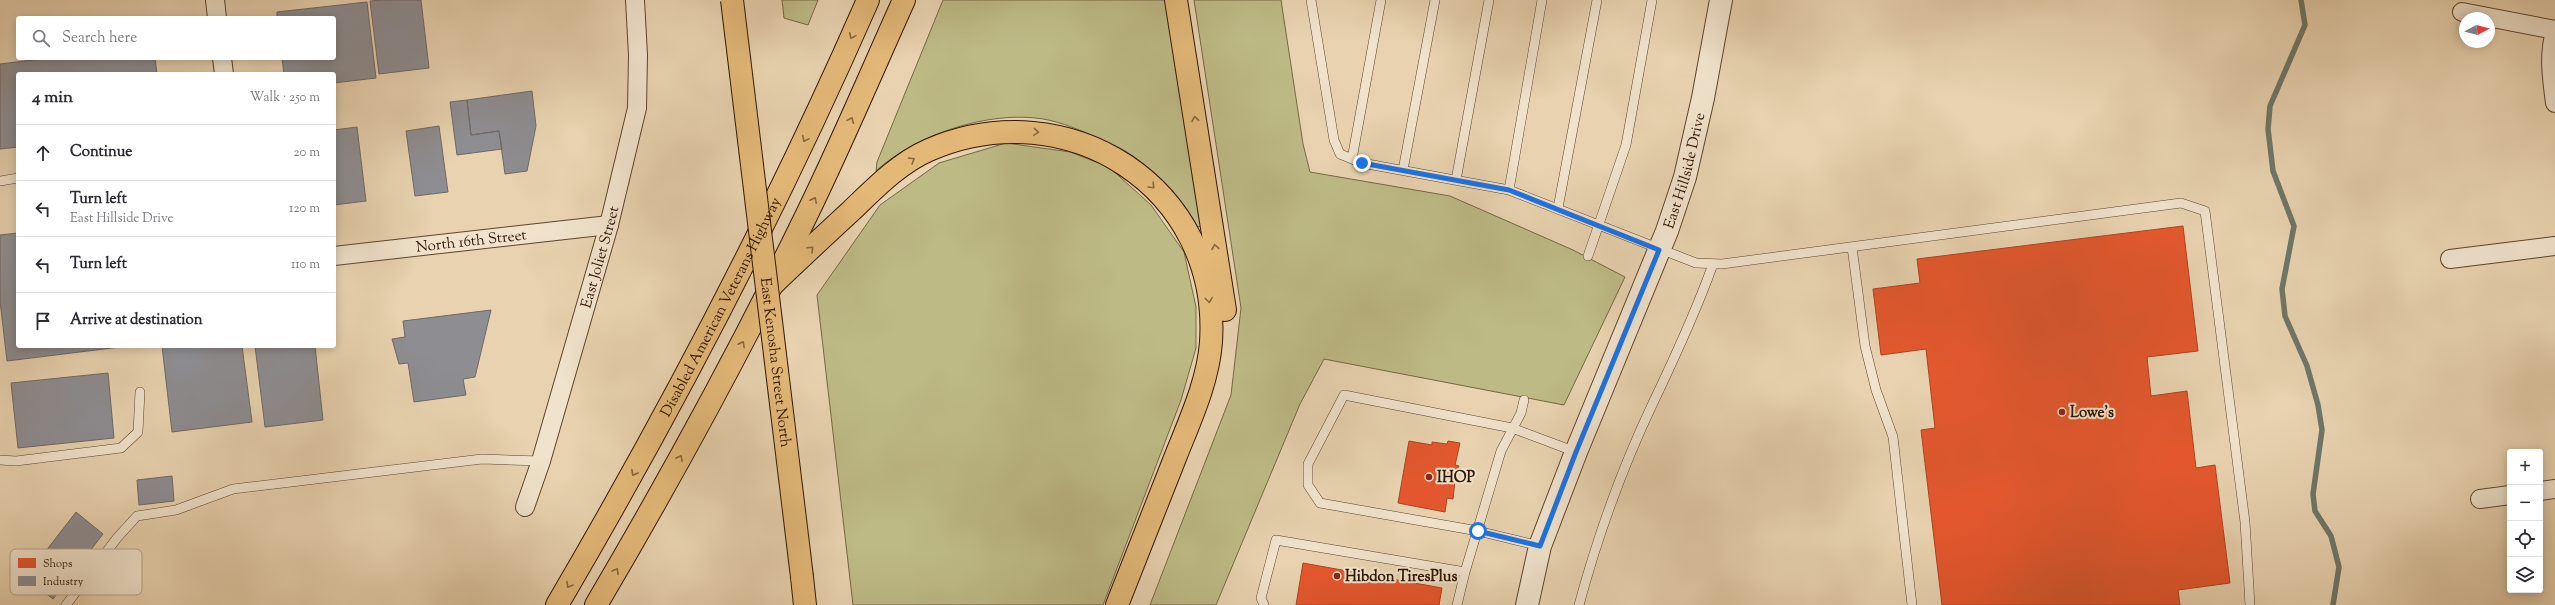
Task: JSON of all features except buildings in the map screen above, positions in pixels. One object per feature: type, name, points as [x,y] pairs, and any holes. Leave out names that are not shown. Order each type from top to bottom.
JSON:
[{"type":"main road","name":"East Kenosha Street North","points":[[732,0],[805,605]]},
{"type":"main road","name":"Disabled American Veterans Highway","points":[[557,605],[634,474],[698,356],[823,104],[868,0]]},
{"type":"main road","points":[[596,605],[655,506],[772,285],[835,155],[904,0]]},
{"type":"main road","points":[[1133,605],[1206,416],[1224,350],[1226,318],[1176,0]]},
{"type":"main road","points":[[772,285],[880,183],[903,165],[927,150],[952,141],[977,135],[1018,131],[1060,136],[1104,152],[1144,179],[1174,212],[1195,250],[1208,295],[1210,343],[1199,397],[1117,605]]},
{"type":"street","points":[[215,0],[217,16]]},
{"type":"street","name":"East Joliet Street","points":[[525,507],[541,461],[609,225],[636,108],[638,55],[635,0]]},
{"type":"street","name":"East Hillside Drive","points":[[1527,605],[1540,546],[1576,452],[1659,250],[1685,177],[1703,98],[1721,0]]},
{"type":"street","points":[[2495,19],[2555,31],[2551,46],[2550,61],[2555,103]]},
{"type":"street","points":[[222,60],[224,72]]},
{"type":"street","name":"North 16th Street","points":[[336,256],[609,225]]},
{"type":"street","points":[[2450,259],[2555,246]]},
{"type":"street","points":[[2543,491],[2555,489]]},
{"type":"street","points":[[2480,499],[2507,495]]},
{"type":"lane","points":[[1311,0],[1334,140],[1340,154],[1362,163],[1509,190],[1558,208],[1659,250],[1696,263],[1713,264],[1852,247],[2182,203],[2205,211],[2245,522],[2250,605]]},
{"type":"lane","points":[[1352,158],[1381,0]]},
{"type":"lane","points":[[1403,170],[1435,0]]},
{"type":"lane","points":[[1456,180],[1489,0]]},
{"type":"lane","points":[[1509,190],[1542,0]]},
{"type":"lane","points":[[1558,208],[1597,0]]},
{"type":"lane","points":[[1588,256],[1600,225],[1626,145],[1652,0]]},
{"type":"lane","points":[[0,181],[16,178]]},
{"type":"lane","points":[[1852,247],[1864,346],[1876,390],[1893,437],[1912,605]]},
{"type":"lane","points":[[1579,605],[1596,543],[1625,467],[1691,325],[1713,264]]},
{"type":"lane","points":[[0,460],[16,461],[121,448],[138,432],[140,392]]},
{"type":"lane","points":[[1540,546],[1478,531],[1320,502],[1308,485],[1308,464],[1344,395],[1512,428],[1576,452]]},
{"type":"lane","points":[[1457,605],[1500,451],[1521,413],[1524,400]]},
{"type":"lane","points":[[109,549],[137,516],[176,510],[233,489],[482,459],[541,461]]},
{"type":"lane","points":[[1264,605],[1261,598],[1276,540],[1465,572]]},
{"type":"lane","points":[[66,605],[74,595]]},
{"type":"shaded area","points":[[782,0],[818,0],[808,25],[784,18]]},
{"type":"shaded area","points":[[943,0],[1168,0],[1205,225],[1197,227],[1174,196],[1157,177],[1127,152],[1079,130],[1057,122],[1043,119],[1022,117],[1000,118],[954,128],[911,146],[892,158],[876,171],[877,162]]},
{"type":"shaded area","points":[[1194,0],[1281,0],[1303,144],[1310,172],[1450,196],[1573,250],[1625,277],[1564,405],[1324,359],[1300,404],[1216,605],[1150,605],[1231,395],[1241,308]]},
{"type":"shaded area","points":[[1006,143],[1070,152],[1109,167],[1151,205],[1184,252],[1196,307],[1196,348],[1181,400],[1103,605],[853,605],[817,295],[880,205],[939,163]]},
{"type":"waterway","points":[[2301,0],[2305,25],[2270,106],[2268,129],[2273,171],[2294,226],[2282,289],[2285,316],[2307,366],[2318,405],[2322,430],[2313,494],[2315,511],[2331,536],[2339,567],[2333,605]]},
{"type":"place","name":"Lowe's","points":[[2062,412]]},
{"type":"place","name":"IHOP","points":[[1429,477]]},
{"type":"place","name":"Hibdon TiresPlus","points":[[1337,576]]},
{"type":"route","points":[[1362,163],[1509,190],[1558,208],[1659,250],[1576,452],[1540,546],[1478,531]]}]
